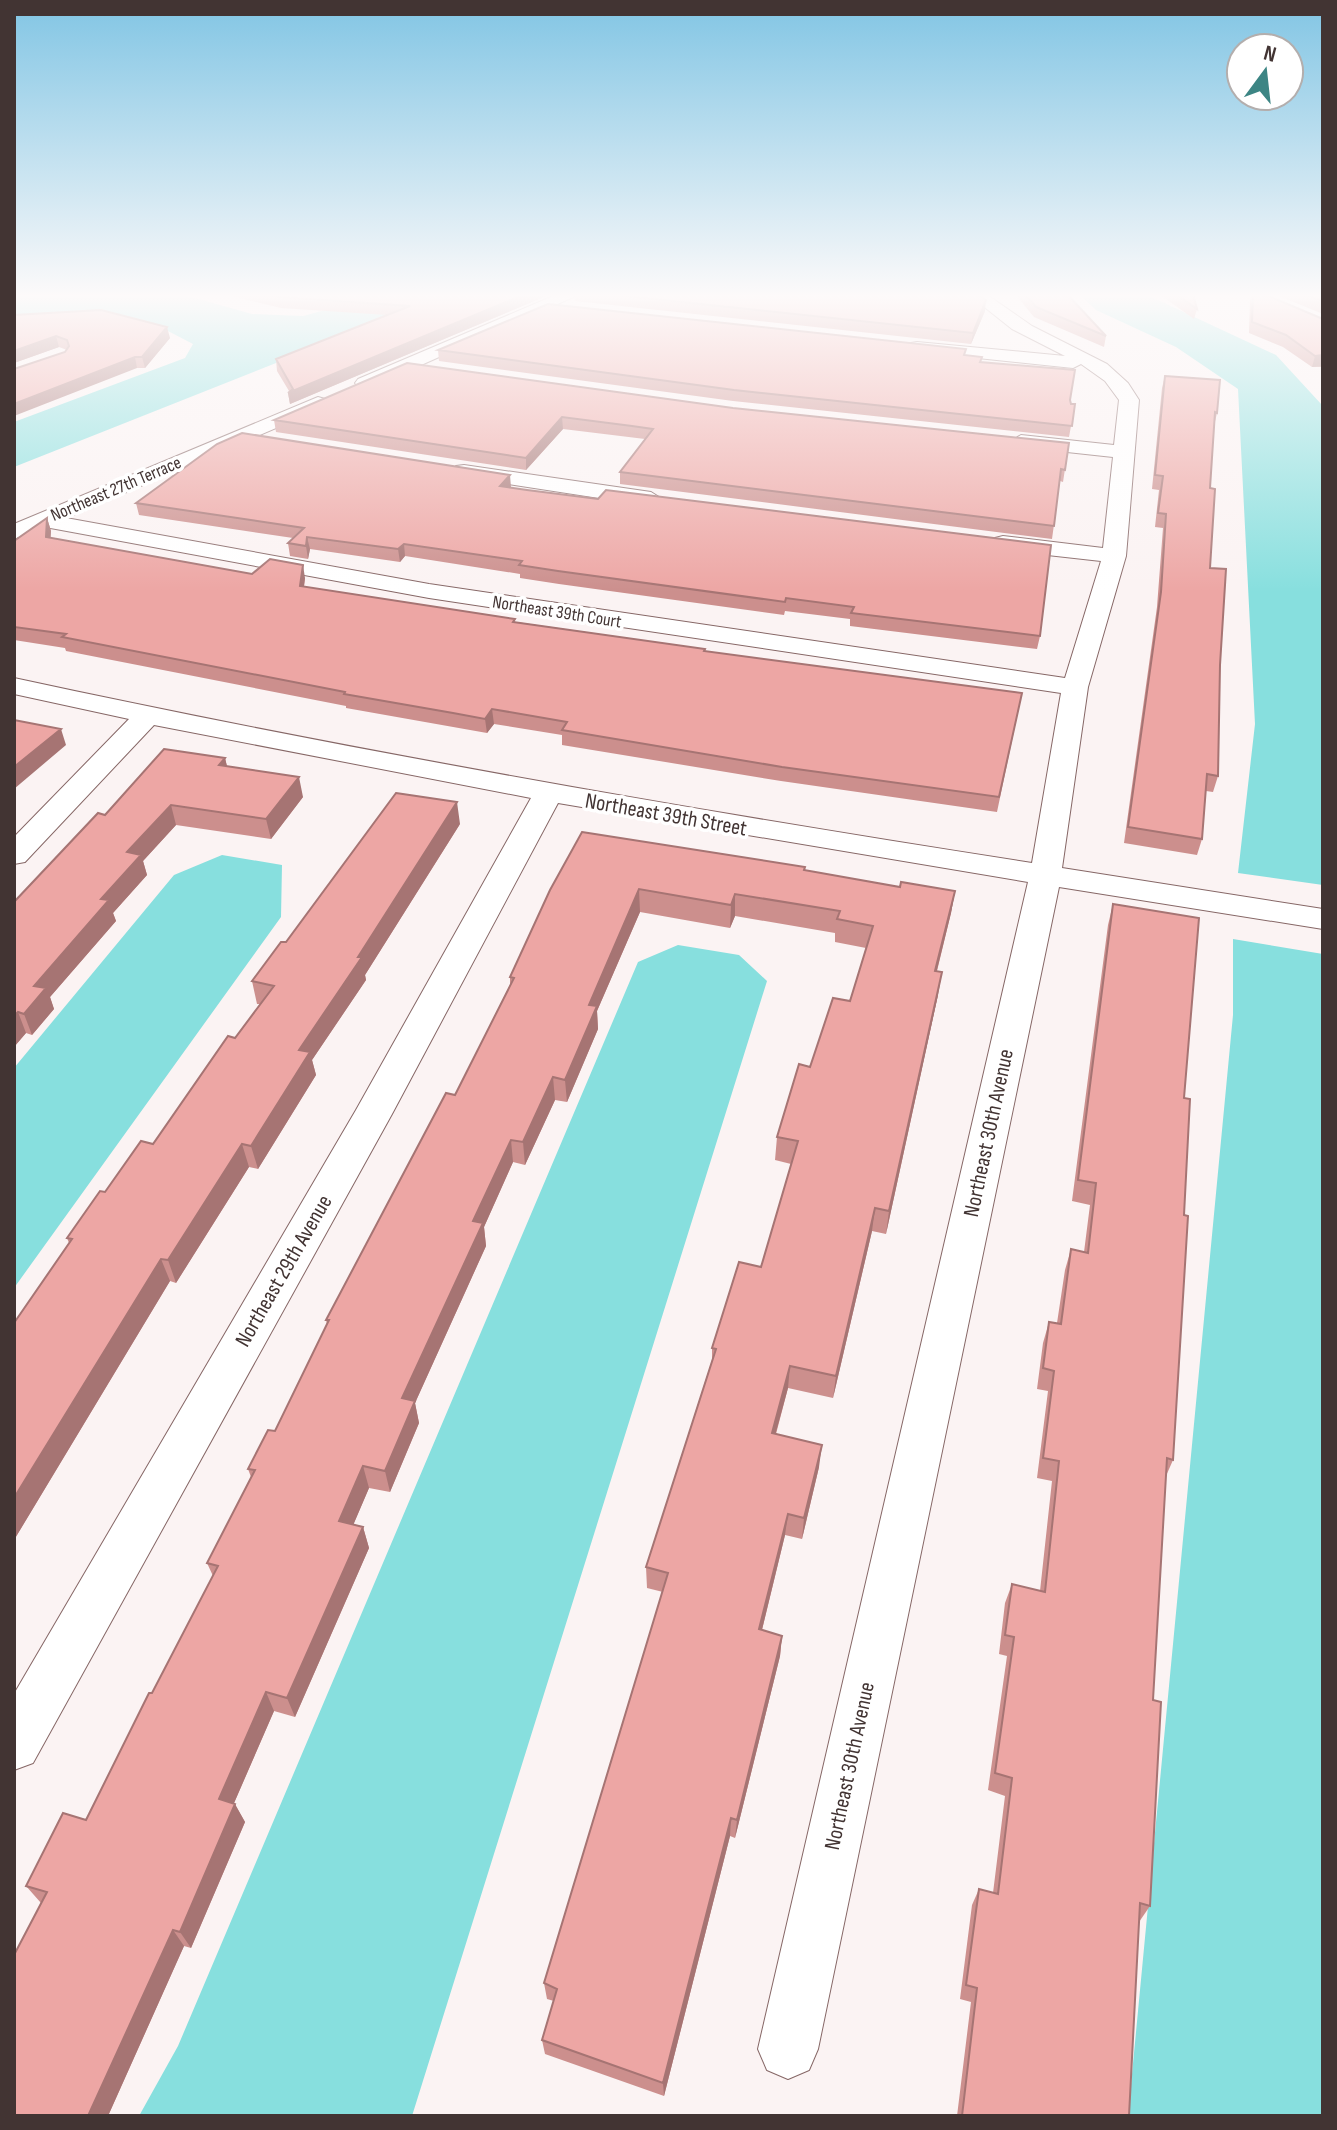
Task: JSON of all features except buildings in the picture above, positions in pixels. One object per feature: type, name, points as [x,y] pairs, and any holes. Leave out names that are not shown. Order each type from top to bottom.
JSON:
[{"type":"street","name":"Northeast 27th Terrace","points":[[14,532],[338,393]]},
{"type":"street","name":"Northeast 30th Avenue","points":[[788,2049],[1045,877],[1075,687],[1114,556],[1129,400],[1125,393]]},
{"type":"street","points":[[241,435],[280,442]]},
{"type":"street","points":[[998,439],[1123,452]]},
{"type":"street","points":[[443,467],[672,501]]},
{"type":"street","name":"Northeast 39th Court","points":[[43,520],[315,573],[526,608],[1075,687]]},
{"type":"street","points":[[987,541],[1114,556]]},
{"type":"street","name":"Northeast 39th Street","points":[[14,686],[146,717],[548,795],[1045,877],[1323,919]]},
{"type":"street","points":[[14,855],[146,717]]},
{"type":"street","name":"Northeast 29th Avenue","points":[[14,1744],[373,1114],[548,795]]},
{"type":"water","points":[[90,393],[199,393],[14,467],[14,422]]},
{"type":"water","points":[[1238,393],[1311,393],[1322,405],[1323,885],[1238,873],[1255,724]]},
{"type":"water","points":[[222,855],[282,865],[281,917],[14,1288],[14,1068],[174,875]]},
{"type":"water","points":[[1233,939],[1323,954],[1323,2116],[1128,2116],[1233,1015]]},
{"type":"water","points":[[678,945],[739,955],[767,981],[412,2116],[139,2116],[178,2046],[638,962]]}]
